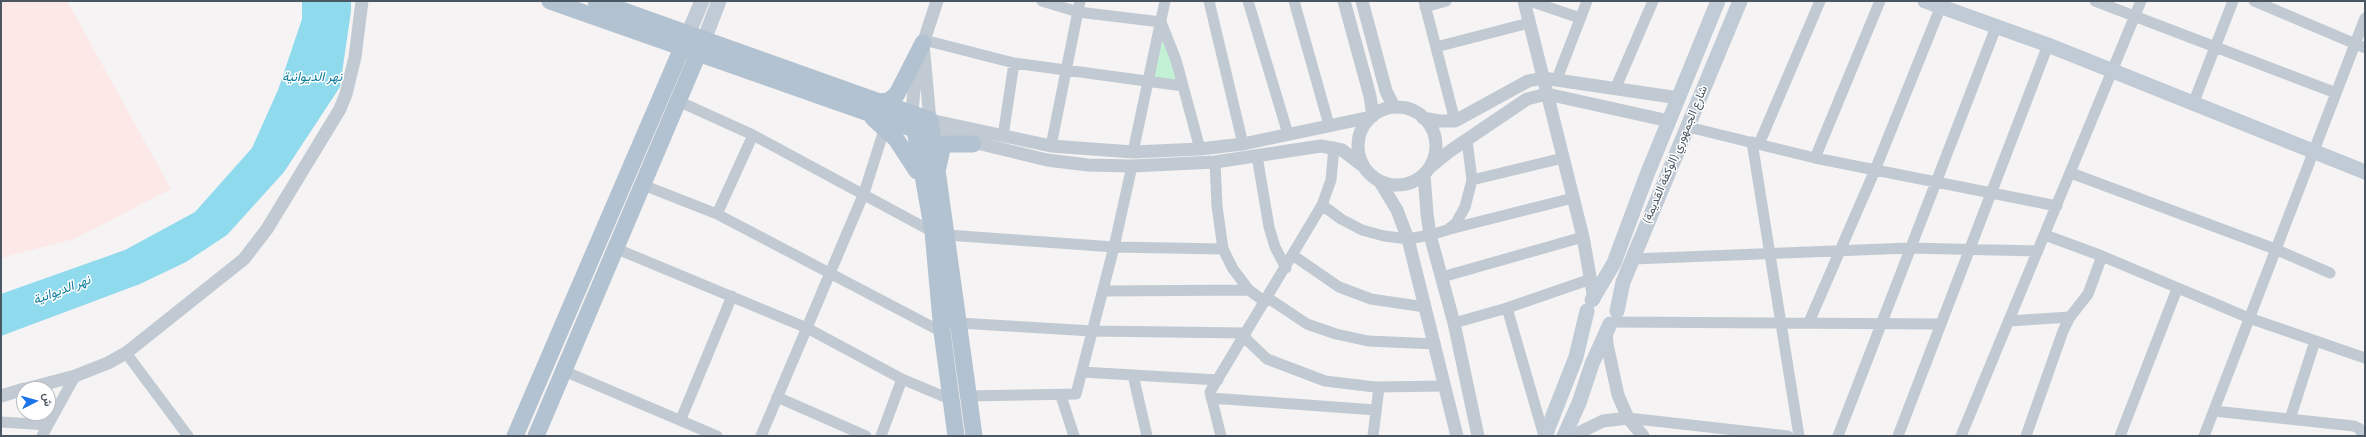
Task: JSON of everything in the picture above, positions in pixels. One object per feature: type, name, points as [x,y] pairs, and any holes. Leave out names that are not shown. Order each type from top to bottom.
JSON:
[{"type":"main road","points":[[550,1],[685,41],[877,102],[913,121],[931,126],[937,172],[942,332],[956,436]]},
{"type":"main road","points":[[596,1],[685,41]]},
{"type":"main road","points":[[515,436],[702,1]]},
{"type":"main road","points":[[536,436],[702,47],[719,1]]},
{"type":"main road","name":"شارع الجمهوري (الوكفة القديمة)","points":[[1545,436],[1576,357],[1592,302],[1614,263],[1669,121],[1718,1]]},
{"type":"main road","name":"شارع الجمهوري (الوكفة القديمة)","points":[[1564,436],[1579,403],[1592,364],[1611,323],[1623,282],[1740,1]]},
{"type":"main road","points":[[1925,1],[1942,4],[1996,28],[2048,45],[2365,172]]},
{"type":"main road","points":[[877,102],[889,101],[897,94],[923,42]]},
{"type":"main road","points":[[702,47],[862,111],[886,123],[913,121]]},
{"type":"main road","points":[[913,121],[926,194]]},
{"type":"main road","points":[[886,123],[914,165],[940,234],[959,323],[974,436]]},
{"type":"main road","points":[[937,172],[940,153],[948,144],[955,142],[973,144]]},
{"type":"main road","points":[[1602,296],[1608,297],[1616,305],[1611,323],[1596,326],[1591,322],[1592,302],[1602,296]]},
{"type":"street","points":[[56,381],[75,376],[108,363],[126,353],[244,259],[267,229],[340,109],[355,57],[362,1]]},
{"type":"street","points":[[913,121],[914,81],[923,42],[937,1]]},
{"type":"street","points":[[1042,1],[1078,12],[1161,22]]},
{"type":"street","points":[[1051,146],[1080,1]]},
{"type":"street","points":[[1133,152],[1166,1]]},
{"type":"street","points":[[1209,1],[1243,144]]},
{"type":"street","points":[[1248,1],[1288,134]]},
{"type":"street","points":[[1294,1],[1329,125]]},
{"type":"street","points":[[1344,1],[1370,96],[1372,116],[1362,128],[1358,143],[1363,166]]},
{"type":"street","points":[[1362,1],[1386,91],[1394,107]]},
{"type":"street","points":[[1446,1],[1424,4],[1455,121]]},
{"type":"street","points":[[1524,1],[1583,237],[1591,278],[1592,302]]},
{"type":"street","points":[[1530,1],[1580,18]]},
{"type":"street","points":[[1557,79],[1587,1]]},
{"type":"street","points":[[1616,87],[1653,1]]},
{"type":"street","points":[[1799,436],[1756,143],[1820,1]]},
{"type":"street","points":[[1815,158],[1880,1]]},
{"type":"street","points":[[2095,1],[2336,94]]},
{"type":"street","points":[[1961,436],[2141,1]]},
{"type":"street","points":[[2193,104],[2233,1]]},
{"type":"street","points":[[2254,1],[2360,46]]},
{"type":"street","points":[[1809,322],[1842,250],[1942,4]]},
{"type":"street","points":[[2204,436],[2312,151],[2336,94],[2360,46],[2365,18]]},
{"type":"street","points":[[1161,22],[1183,86],[1200,149]]},
{"type":"street","points":[[1436,47],[1529,23]]},
{"type":"street","points":[[1838,436],[1909,248],[1996,28]]},
{"type":"street","points":[[923,42],[1014,63],[1183,86]]},
{"type":"street","points":[[923,42],[931,126]]},
{"type":"street","points":[[1898,436],[2048,45]]},
{"type":"street","points":[[1003,136],[1014,63]]},
{"type":"street","points":[[1423,118],[1439,121],[1455,121],[1528,81],[1543,78],[1616,87],[1679,98]]},
{"type":"street","points":[[1380,182],[1404,185],[1427,171],[1467,140],[1527,99],[1547,94],[1669,121]]},
{"type":"street","points":[[678,102],[753,135],[940,234],[1114,247],[1223,249]]},
{"type":"street","points":[[931,126],[1003,136],[1051,146],[1133,152],[1200,149],[1243,144],[1372,116],[1394,107],[1410,109],[1423,118],[1433,130],[1436,146],[1427,171],[1427,214],[1430,235],[1454,323],[1478,436]]},
{"type":"street","points":[[761,436],[864,193],[886,123]]},
{"type":"street","points":[[931,126],[973,144],[1047,160],[1132,166],[1215,162],[1296,149],[1334,147],[1353,157],[1380,182],[1397,210],[1408,239],[1457,436]]},
{"type":"street","points":[[1688,127],[1815,158],[2057,206]]},
{"type":"street","points":[[717,214],[753,135]]},
{"type":"street","points":[[1447,230],[1456,223],[1465,207],[1472,180],[1467,140]]},
{"type":"street","points":[[1221,436],[1210,392],[1294,256],[1322,205],[1331,180],[1334,147]]},
{"type":"street","points":[[1257,156],[1269,227],[1275,247],[1286,268]]},
{"type":"street","points":[[1472,180],[1563,158]]},
{"type":"street","points":[[1215,162],[1217,206],[1223,249],[1233,269],[1248,290],[1307,324],[1336,334],[1368,341],[1435,344]]},
{"type":"street","points":[[968,396],[1062,396],[1076,394],[1114,247],[1132,166]]},
{"type":"street","points":[[2071,173],[2275,249],[2330,273]]},
{"type":"street","points":[[643,185],[717,214],[942,332]]},
{"type":"street","points":[[1322,205],[1341,219],[1362,230],[1384,236],[1408,239],[1430,235],[1573,198]]},
{"type":"street","points":[[2045,235],[2102,256],[2177,289],[2249,318],[2365,358]]},
{"type":"street","points":[[1442,277],[1583,237]]},
{"type":"street","points":[[1633,259],[1771,252],[1909,248],[2038,251]]},
{"type":"street","points":[[617,249],[807,328],[902,379],[952,400]]},
{"type":"street","points":[[1294,256],[1339,287],[1371,298],[1425,307]]},
{"type":"street","points":[[2026,436],[2070,317],[2088,294],[2102,256]]},
{"type":"street","points":[[1454,323],[1507,308],[1591,278]]},
{"type":"street","points":[[2120,436],[2177,289]]},
{"type":"street","points":[[1103,291],[1248,290]]},
{"type":"street","points":[[681,420],[732,296]]},
{"type":"street","points":[[1507,308],[1545,436]]},
{"type":"street","points":[[2009,321],[2070,317]]},
{"type":"street","points":[[1643,436],[1628,418],[1618,395],[1611,323],[1783,324],[1809,322],[1940,324]]},
{"type":"street","points":[[959,323],[1092,331],[1245,335],[1267,359],[1318,378],[1379,387],[1445,386]]},
{"type":"street","points":[[2290,419],[2315,341]]},
{"type":"street","points":[[126,353],[188,436]]},
{"type":"street","points":[[564,371],[681,420],[712,435]]},
{"type":"street","points":[[1082,372],[1218,380]]},
{"type":"street","points":[[1133,375],[1147,436]]},
{"type":"street","points":[[42,436],[75,376]]},
{"type":"street","points":[[881,436],[902,379]]},
{"type":"street","points":[[1373,436],[1379,387]]},
{"type":"street","points":[[1,396],[16,392]]},
{"type":"street","points":[[777,396],[866,436]]},
{"type":"street","points":[[1062,396],[1074,436]]},
{"type":"street","points":[[1211,398],[1376,410]]},
{"type":"street","points":[[2214,410],[2354,426],[2360,430],[2363,436]]},
{"type":"street","points":[[1572,436],[1603,421],[1628,418],[1788,436]]},
{"type":"street","points":[[1,422],[48,425]]},
{"type":"shaded area","points":[[1,1],[67,1],[171,189],[74,239],[1,258]]},
{"type":"green space","points":[[1164,34],[1177,81],[1153,77]]},
{"type":"water","name":"نهر الديوانية","points":[[302,1],[351,1],[351,11],[340,87],[284,172],[227,235],[186,262],[140,284],[1,336],[1,294],[125,250],[195,212],[252,148],[278,90],[302,19]]}]
